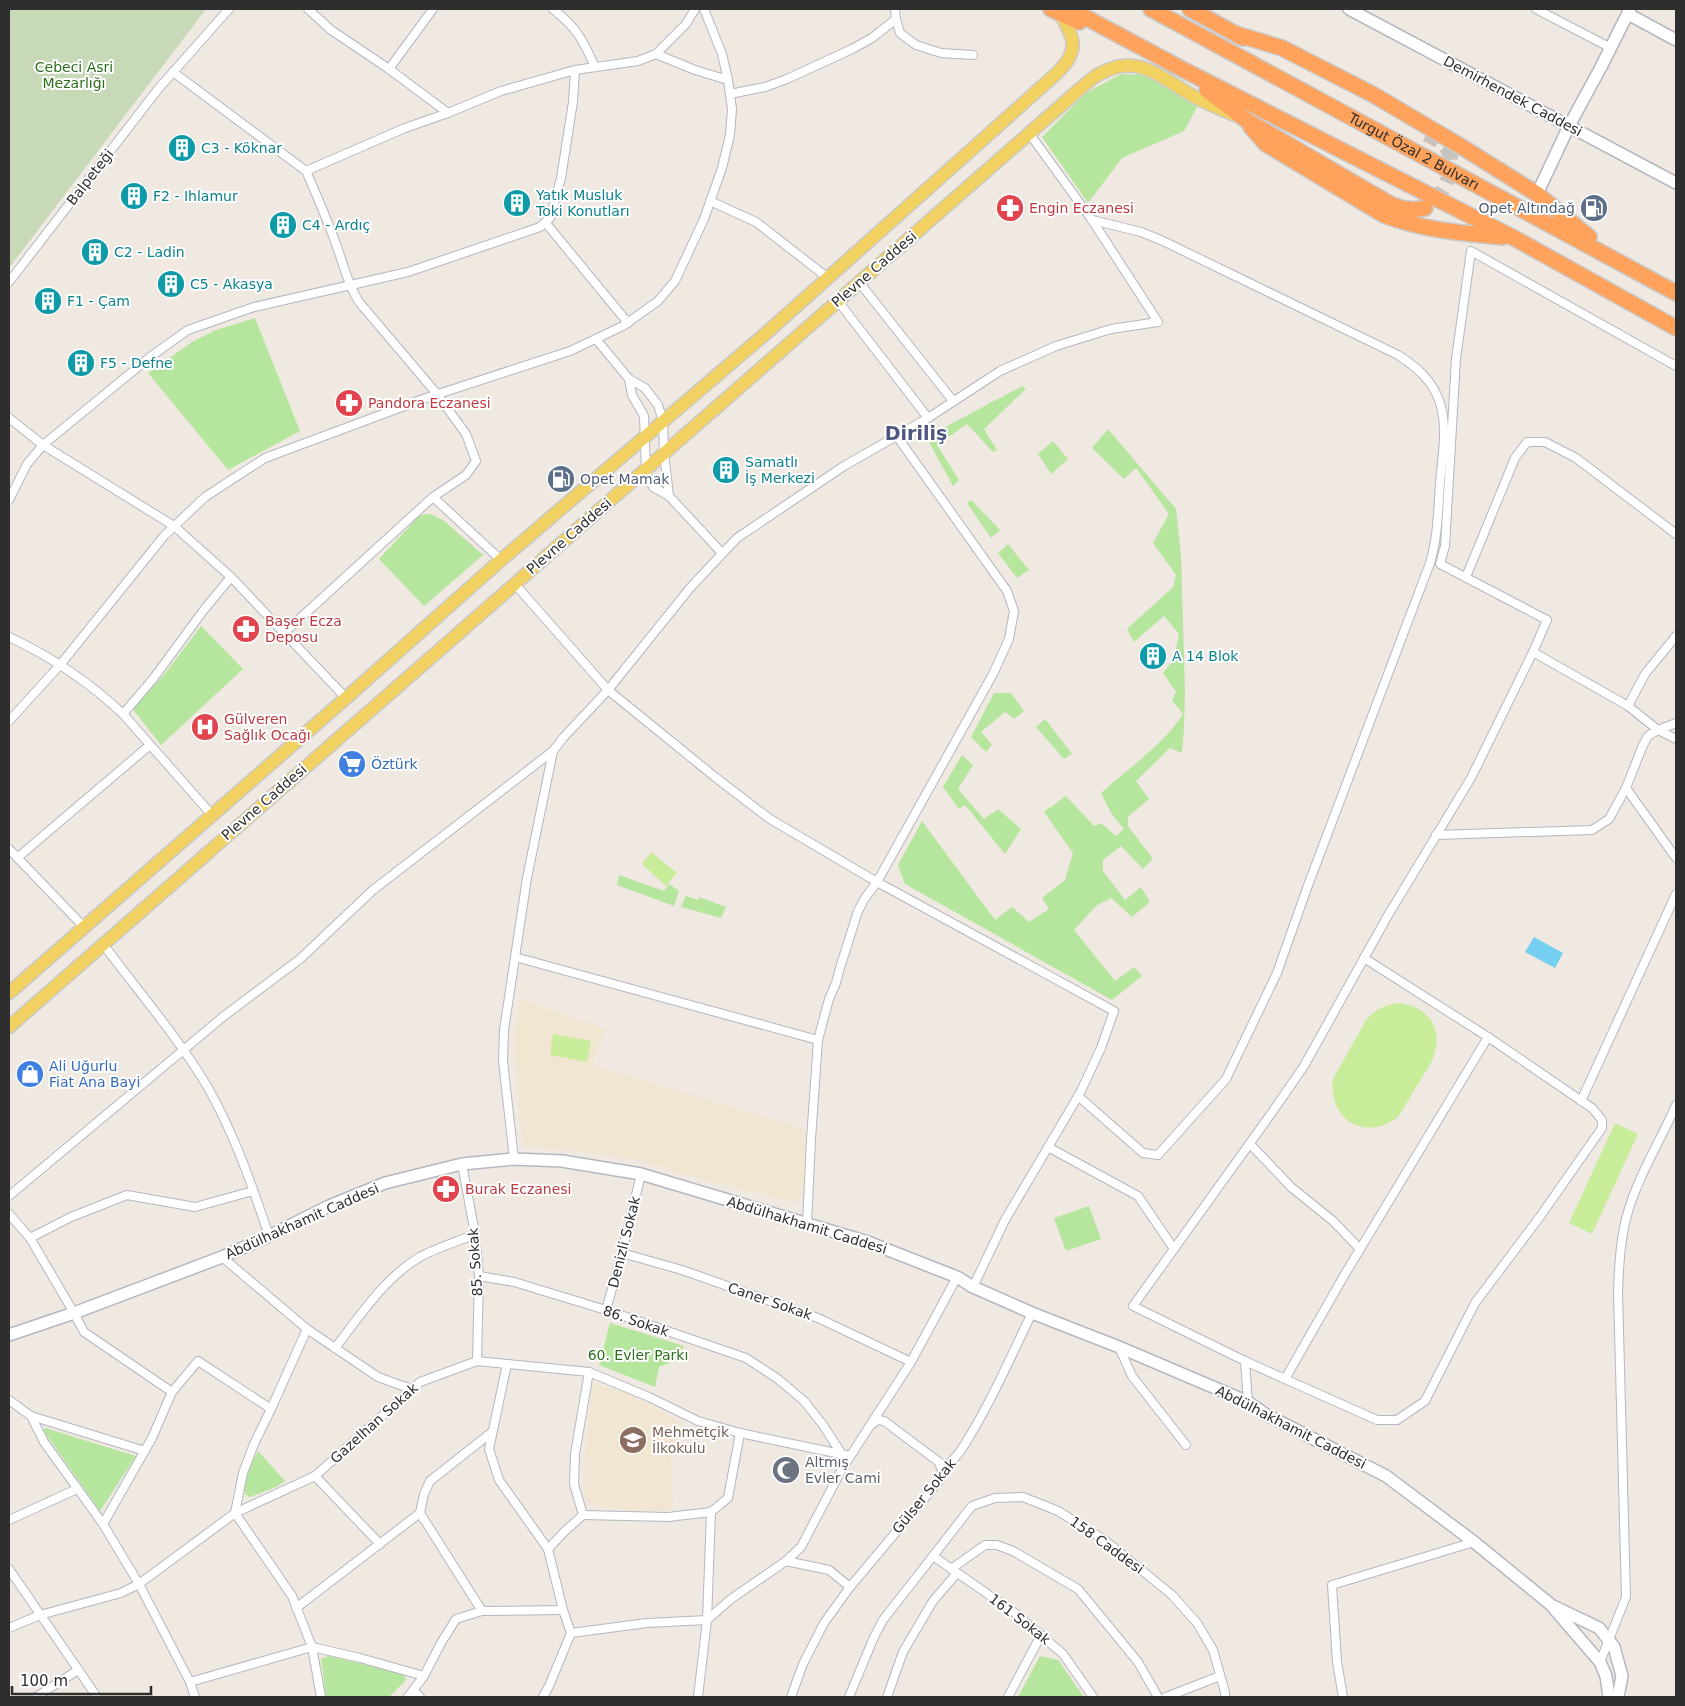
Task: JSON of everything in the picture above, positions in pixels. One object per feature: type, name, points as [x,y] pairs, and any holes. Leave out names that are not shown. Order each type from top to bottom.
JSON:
[{"type":"highway","name":"Turgut Özal 2 Bulvarı","points":[[1151,9],[1676,293]]},
{"type":"highway","name":"Turgut Özal 2 Bulvarı","points":[[1190,9],[1425,133]]},
{"type":"highway","points":[[1061,10],[1180,68],[1514,238],[1676,328]]},
{"type":"highway","points":[[1236,34],[1282,48],[1372,94],[1462,147],[1537,194],[1617,260]]},
{"type":"highway","points":[[1180,68],[1246,120],[1390,204],[1402,209],[1425,208]]},
{"type":"highway","points":[[1246,120],[1266,144],[1384,215],[1400,222],[1415,225],[1514,238]]},
{"type":"main road","name":"Plevne Caddesi","points":[[9,993],[501,560],[828,278],[1065,65],[1072,52],[1073,45],[1061,10]]},
{"type":"main road","name":"Demirhendek Caddesi","points":[[1354,10],[1676,183]]},
{"type":"main road","points":[[1537,194],[1569,126],[1629,12],[1676,40]]},
{"type":"main road","name":"Plevne Caddesi","points":[[9,1027],[1028,133],[1100,72],[1120,66],[1136,66],[1154,73],[1194,96],[1246,120]]},
{"type":"main road","name":"Abdülhakhamit Caddesi","points":[[9,1335],[222,1257],[329,1206],[385,1183],[462,1164],[514,1159],[562,1162],[641,1174],[868,1242],[957,1277],[973,1287],[1032,1313],[1119,1347],[1248,1402],[1265,1414],[1386,1476],[1474,1542],[1550,1604],[1600,1662],[1606,1676],[1610,1697]]},
{"type":"main road","name":"Abdülhakhamit Caddesi","points":[[1550,1604],[1599,1628],[1610,1641],[1614,1647],[1622,1676],[1618,1697]]},
{"type":"street","name":"Balpeteği","points":[[9,282],[173,72],[229,9]]},
{"type":"street","points":[[308,9],[331,30],[389,69],[448,113]]},
{"type":"street","points":[[389,69],[433,9]]},
{"type":"street","points":[[553,9],[569,22],[583,41],[595,68]]},
{"type":"street","points":[[306,171],[396,131],[448,113],[501,91],[575,70],[638,62],[656,54],[686,24],[695,9]]},
{"type":"street","points":[[9,721],[60,665],[164,536],[205,497],[265,458],[437,394],[570,351],[628,323],[658,301],[675,281],[704,219],[722,168],[730,135],[732,109],[728,80],[722,54],[704,9]]},
{"type":"street","points":[[895,9],[900,33],[916,45],[941,53],[973,54]]},
{"type":"street","points":[[1536,9],[1611,48]]},
{"type":"street","points":[[730,94],[764,87],[787,79],[872,38],[896,19]]},
{"type":"street","points":[[656,54],[694,70],[728,80]]},
{"type":"street","points":[[9,500],[26,464],[43,445],[150,357],[188,330],[254,307],[408,272],[540,227],[550,218],[561,178],[573,102],[575,70]]},
{"type":"street","points":[[173,72],[306,171],[330,229],[349,286],[359,302],[437,394],[466,434],[476,460],[466,475],[433,497],[284,632]]},
{"type":"street","points":[[9,1196],[224,1016],[300,959],[373,890],[553,751],[608,690],[690,588],[722,553],[745,533],[844,466],[928,418],[1000,371],[1056,346],[1111,329],[1158,322],[1092,220],[1028,133]]},
{"type":"street","points":[[710,201],[756,222],[828,278]]},
{"type":"street","points":[[1078,1096],[1143,1153],[1158,1155],[1226,1078],[1277,973],[1307,888],[1430,563],[1435,543],[1444,429],[1440,403],[1434,390],[1412,363],[1163,241],[1141,232],[1092,220]]},
{"type":"street","points":[[545,222],[628,323]]},
{"type":"street","points":[[1364,958],[1488,1037],[1592,1108],[1602,1120],[1602,1128],[1539,1218],[1475,1304],[1426,1401],[1397,1420],[1377,1420],[1245,1361],[1133,1306],[1304,1066],[1364,958],[1471,778],[1547,620],[1440,564],[1445,546],[1456,359],[1471,251],[1676,366]]},
{"type":"street","points":[[859,282],[953,401]]},
{"type":"street","points":[[838,301],[928,418]]},
{"type":"street","points":[[596,339],[629,379],[645,388],[658,405],[663,421],[664,453],[670,496]]},
{"type":"street","points":[[629,379],[632,395],[644,416],[646,472],[653,487],[670,496],[722,553]]},
{"type":"street","points":[[9,418],[43,445],[174,526],[231,577],[346,698]]},
{"type":"street","points":[[807,1224],[818,1040],[829,999],[836,983],[858,911],[877,882],[993,674],[1009,639],[1014,611],[1007,591],[896,435]]},
{"type":"street","points":[[1466,577],[1515,458],[1527,442],[1545,442],[1576,458],[1676,534]]},
{"type":"street","points":[[433,497],[501,560]]},
{"type":"street","points":[[123,714],[153,679],[203,611],[231,577]]},
{"type":"street","points":[[514,583],[608,690],[770,819],[877,882],[1114,1011],[1101,1048],[1078,1096],[1005,1220],[973,1287]]},
{"type":"street","points":[[1628,706],[1645,674],[1676,636]]},
{"type":"street","points":[[9,637],[39,651],[84,680],[123,714],[212,814]]},
{"type":"street","points":[[1533,652],[1628,706],[1658,730],[1676,739]]},
{"type":"street","points":[[1436,835],[1592,830],[1609,820],[1626,788],[1648,736],[1676,723]]},
{"type":"street","points":[[17,858],[150,745]]},
{"type":"street","points":[[514,1159],[503,1061],[504,1030],[528,878],[553,751]]},
{"type":"street","points":[[1626,788],[1676,858]]},
{"type":"street","points":[[9,849],[84,927]]},
{"type":"street","points":[[1581,1101],[1676,894]]},
{"type":"street","points":[[103,944],[184,1050],[207,1086],[234,1141],[269,1236]]},
{"type":"street","points":[[515,957],[818,1040]]},
{"type":"street","points":[[1285,1378],[1488,1037]]},
{"type":"street","points":[[1600,1662],[1626,1597],[1618,1292],[1621,1246],[1626,1218],[1636,1192],[1675,1110]]},
{"type":"street","points":[[1250,1144],[1291,1187],[1333,1221],[1360,1250]]},
{"type":"street","points":[[1048,1147],[1138,1196],[1174,1248]]},
{"type":"street","name":"85. Sokak","points":[[462,1164],[475,1234],[479,1276],[477,1361]]},
{"type":"street","name":"Denizli Sokak","points":[[606,1310],[641,1174]]},
{"type":"street","points":[[30,1238],[71,1217],[127,1195],[195,1207],[253,1190]]},
{"type":"street","points":[[9,1214],[30,1238],[84,1332],[172,1392]]},
{"type":"street","points":[[335,1348],[370,1302],[395,1276],[419,1258],[475,1234]]},
{"type":"street","name":"Caner Sokak","points":[[622,1253],[682,1270],[809,1314],[911,1362]]},
{"type":"street","points":[[222,1257],[307,1329],[378,1377],[412,1389]]},
{"type":"street","name":"86. Sokak","points":[[479,1276],[514,1282],[606,1310],[746,1358],[778,1379],[804,1401],[823,1425],[841,1453]]},
{"type":"street","points":[[571,1632],[647,1623],[707,1620],[731,1599],[786,1561],[801,1547],[850,1456],[911,1362],[957,1277]]},
{"type":"street","name":"Gülser Sokak","points":[[791,1697],[803,1664],[824,1623],[850,1587],[939,1481],[942,1471],[962,1449],[995,1389],[1032,1313]]},
{"type":"street","points":[[307,1329],[254,1444],[243,1473],[235,1513],[292,1596],[312,1647],[321,1697]]},
{"type":"street","points":[[1119,1347],[1132,1376],[1186,1445]]},
{"type":"street","points":[[103,1524],[152,1438],[172,1392],[198,1361],[271,1409]]},
{"type":"street","name":"Gazelhan Sokak","points":[[9,1628],[40,1615],[120,1593],[139,1584],[235,1513],[315,1476],[420,1382],[477,1361],[589,1372],[649,1397],[698,1422],[740,1433],[850,1456]]},
{"type":"street","points":[[1245,1361],[1248,1402]]},
{"type":"street","points":[[507,1364],[489,1449],[499,1480],[548,1549],[563,1610],[571,1632],[549,1686],[542,1697]]},
{"type":"street","points":[[583,1515],[574,1484],[574,1454],[589,1372]]},
{"type":"street","points":[[9,1400],[31,1416],[145,1451]]},
{"type":"street","points":[[31,1416],[44,1442],[103,1524],[139,1584],[190,1682],[195,1697]]},
{"type":"street","points":[[870,1425],[878,1420],[884,1421],[939,1462],[942,1471]]},
{"type":"street","points":[[296,1608],[420,1513],[424,1494],[430,1481],[492,1432]]},
{"type":"street","points":[[548,1549],[583,1515],[668,1516],[711,1512],[728,1498],[740,1433]]},
{"type":"street","points":[[315,1476],[380,1544]]},
{"type":"street","points":[[9,1520],[77,1488]]},
{"type":"street","name":"158 Caddesi","points":[[849,1697],[878,1628],[972,1506],[995,1498],[1023,1497],[1058,1511],[1106,1541],[1172,1595],[1197,1623],[1213,1650],[1225,1697]]},
{"type":"street","points":[[698,1697],[707,1620],[711,1512]]},
{"type":"street","points":[[420,1513],[482,1611]]},
{"type":"street","points":[[1343,1697],[1337,1662],[1332,1584],[1474,1542]]},
{"type":"street","points":[[887,1697],[903,1652],[933,1601],[954,1571],[985,1545],[997,1545],[1012,1551],[1078,1589],[1138,1662],[1158,1697]]},
{"type":"street","name":"161 Sokak","points":[[933,1556],[1015,1613],[1063,1654],[1094,1697]]},
{"type":"street","points":[[786,1561],[829,1570],[850,1587]]},
{"type":"street","points":[[9,1569],[97,1697]]},
{"type":"street","points":[[408,1697],[424,1676],[456,1619],[482,1611],[563,1610]]},
{"type":"street","points":[[1008,1697],[1041,1635]]},
{"type":"street","points":[[190,1682],[312,1647],[424,1676]]},
{"type":"street","points":[[36,1697],[78,1670]]},
{"type":"street","points":[[1166,1697],[1220,1676]]},
{"type":"street","points":[[1606,1676],[1622,1676]]},
{"type":"street","points":[[413,1690],[420,1697]]},
{"type":"shaded area","points":[[519,999],[605,1029],[592,1065],[805,1129],[803,1192],[795,1202],[679,1173],[642,1161],[576,1151],[524,1146],[519,1115],[515,1060],[515,1030]]},
{"type":"shaded area","name":"Mehmetçik İlkokulu","points":[[592,1383],[628,1393],[679,1421],[677,1454],[671,1455],[673,1510],[647,1511],[606,1508],[591,1504],[584,1498],[583,1479]]},
{"type":"green space","name":"Cebeci Asri Mezarlığı","points":[[9,9],[206,9],[9,268]]},
{"type":"green space","points":[[1121,74],[1147,75],[1197,107],[1184,131],[1122,158],[1088,203],[1042,137],[1086,93]]},
{"type":"green space","points":[[255,318],[300,431],[228,470],[148,373],[192,342],[216,330]]},
{"type":"green space","points":[[1022,386],[1026,389],[984,429],[997,450],[993,452],[967,424],[937,445],[959,480],[953,486],[930,444],[932,434]]},
{"type":"green space","points":[[1108,429],[1176,509],[1181,555],[1185,692],[1182,753],[1170,748],[1136,781],[1149,799],[1128,817],[1128,826],[1153,859],[1143,869],[1121,846],[1103,860],[1103,871],[1125,900],[1141,887],[1150,902],[1132,917],[1111,898],[1096,906],[1074,930],[1115,981],[1134,967],[1142,976],[1112,1000],[905,884],[898,865],[922,821],[995,920],[1012,907],[1029,922],[1049,909],[1042,898],[1065,880],[1073,853],[1044,812],[1066,796],[1094,826],[1101,823],[1116,836],[1124,829],[1111,813],[1101,793],[1156,746],[1183,714],[1172,700],[1176,692],[1163,673],[1174,659],[1179,634],[1164,616],[1134,642],[1127,629],[1173,587],[1176,575],[1153,543],[1169,514],[1136,468],[1124,479],[1092,448]]},
{"type":"green space","points":[[1053,441],[1068,459],[1051,474],[1038,454]]},
{"type":"green space","points":[[971,500],[1000,530],[991,538],[967,503]]},
{"type":"green space","points":[[430,514],[443,520],[483,555],[424,606],[379,559],[420,515]]},
{"type":"green space","points":[[1008,544],[1029,570],[1017,578],[998,553]]},
{"type":"green space","points":[[201,626],[243,669],[161,745],[132,708],[164,675]]},
{"type":"green space","points":[[994,693],[1011,693],[1024,711],[1014,719],[1005,712],[981,732],[992,745],[986,752],[971,737]]},
{"type":"green space","points":[[1045,719],[1072,754],[1064,759],[1036,727]]},
{"type":"green space","points":[[962,755],[973,765],[958,789],[984,819],[998,809],[1021,829],[1005,854],[965,805],[959,809],[943,787]]},
{"type":"green space","points":[[651,852],[677,873],[666,886],[642,864]]},
{"type":"green space","points":[[619,875],[664,891],[669,884],[679,891],[674,906],[617,885]]},
{"type":"green space","points":[[686,896],[698,900],[699,897],[726,907],[721,918],[681,907]]},
{"type":"green space","points":[[1399,1003],[1410,1005],[1419,1010],[1427,1015],[1432,1022],[1436,1040],[1432,1061],[1398,1117],[1386,1124],[1362,1127],[1351,1123],[1336,1106],[1333,1093],[1333,1079],[1368,1018],[1379,1009]]},
{"type":"green space","points":[[553,1034],[591,1041],[587,1062],[550,1055]]},
{"type":"green space","points":[[1615,1123],[1638,1134],[1592,1234],[1569,1223]]},
{"type":"green space","points":[[1089,1206],[1101,1239],[1066,1251],[1054,1218]]},
{"type":"green space","name":"60. Evler Parkı","points":[[610,1323],[684,1346],[677,1360],[659,1367],[655,1387],[599,1365]]},
{"type":"green space","points":[[45,1428],[136,1456],[100,1511],[43,1430]]},
{"type":"green space","points":[[258,1451],[285,1481],[276,1487],[250,1497],[245,1494],[244,1488],[248,1472]]},
{"type":"green space","points":[[329,1656],[404,1674],[406,1680],[389,1697],[326,1697],[321,1659]]},
{"type":"green space","points":[[1040,1656],[1058,1660],[1084,1697],[1018,1697]]},
{"type":"water","points":[[1534,937],[1563,953],[1555,968],[1525,952]]},
{"type":"tunnel","points":[[1426,134],[1446,147],[1450,154],[1451,162],[1448,180],[1444,188],[1428,206]]},
{"type":"place","name":"C3 - Köknar","points":[[182,148]]},
{"type":"place","name":"F2 - Ihlamur","points":[[134,196]]},
{"type":"place","name":"Yatık Musluk Toki Konutları","points":[[517,203]]},
{"type":"place","name":"Engin Eczanesi","points":[[1010,208]]},
{"type":"place","name":"Opet Altındağ","points":[[1594,208]]},
{"type":"place","name":"C4 - Ardıç","points":[[283,225]]},
{"type":"place","name":"C2 - Ladin","points":[[95,252]]},
{"type":"place","name":"C5 - Akasya","points":[[171,284]]},
{"type":"place","name":"F1 - Çam","points":[[48,301]]},
{"type":"place","name":"F5 - Defne","points":[[81,363]]},
{"type":"place","name":"Pandora Eczanesi","points":[[349,403]]},
{"type":"place","name":"Samatlı İş Merkezi","points":[[726,470]]},
{"type":"place","name":"Opet Mamak","points":[[561,479]]},
{"type":"place","name":"Başer Ecza Deposu","points":[[246,629]]},
{"type":"place","name":"A 14 Blok","points":[[1153,656]]},
{"type":"place","name":"Gülveren Sağlık Ocağı","points":[[205,727]]},
{"type":"place","name":"Öztürk","points":[[352,764]]},
{"type":"place","name":"Ali Uğurlu Fiat Ana Bayi","points":[[30,1074]]},
{"type":"place","name":"Burak Eczanesi","points":[[446,1189]]},
{"type":"place","name":"Mehmetçik İlkokulu","points":[[633,1440]]},
{"type":"place","name":"Altmış Evler Cami","points":[[786,1470]]},
{"type":"district","name":"Diriliş","points":[[916,433]]}]
